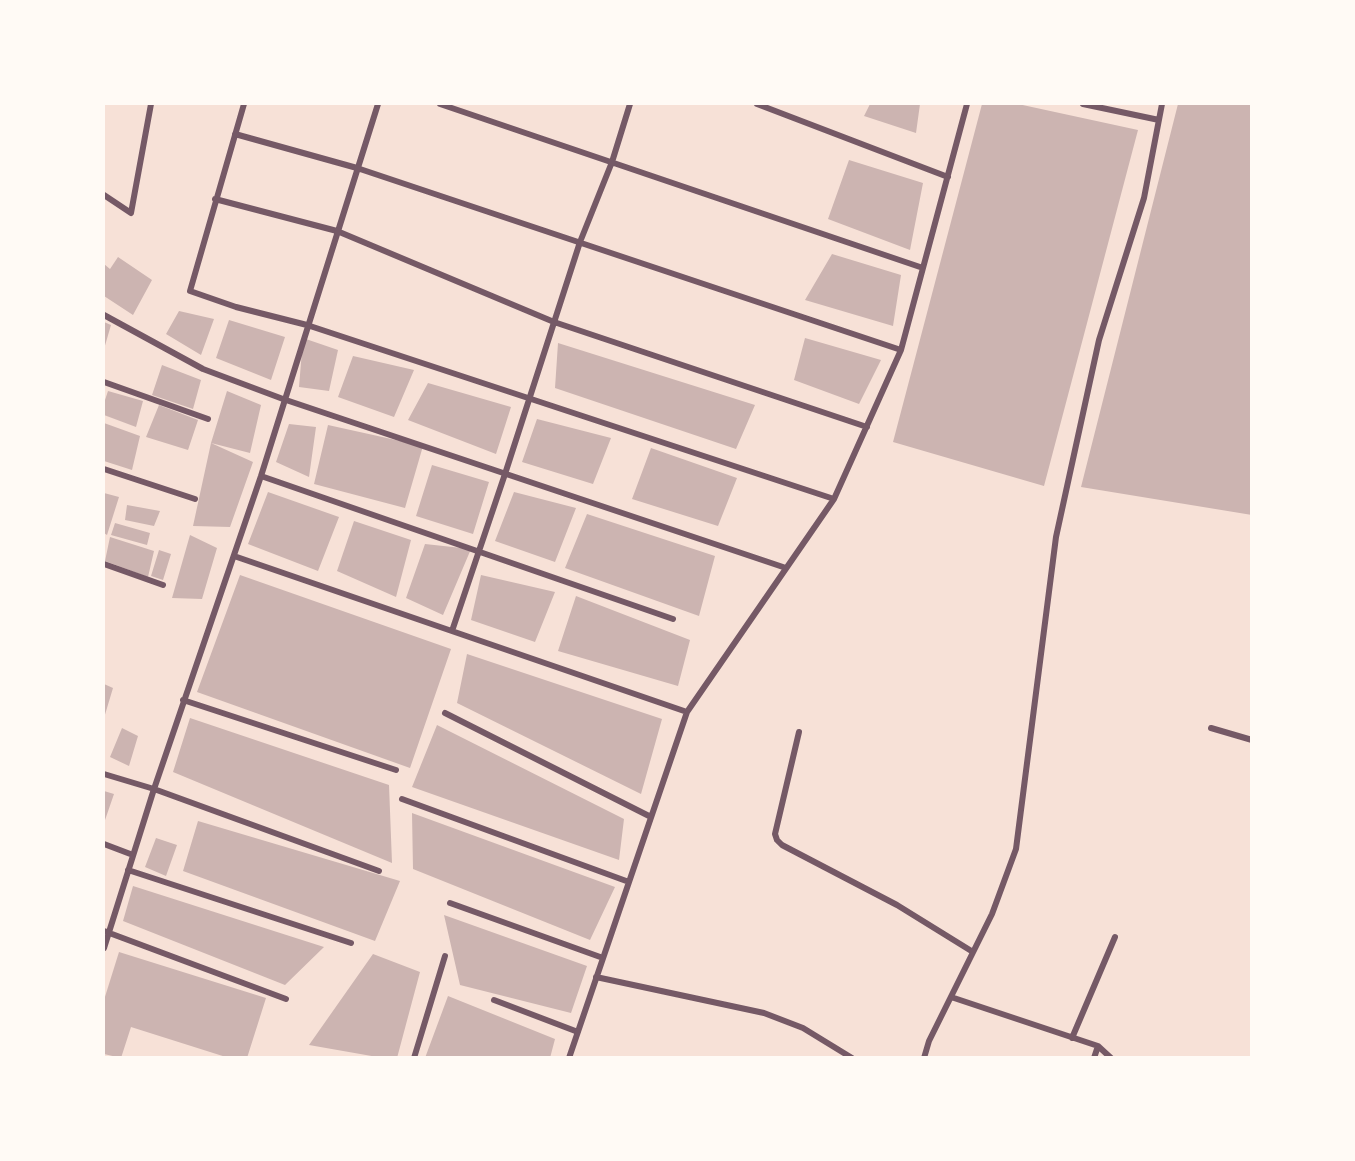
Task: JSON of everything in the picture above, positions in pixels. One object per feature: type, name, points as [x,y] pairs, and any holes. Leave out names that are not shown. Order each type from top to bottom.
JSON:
[{"type":"street","points":[[104,195],[131,213],[151,104]]},
{"type":"street","points":[[244,104],[190,291],[236,307],[307,325],[834,499]]},
{"type":"street","points":[[104,948],[106,932],[183,700],[261,476],[283,399],[378,104]]},
{"type":"street","points":[[440,104],[923,268]]},
{"type":"street","points":[[452,631],[506,474],[580,242],[612,162],[630,104]]},
{"type":"street","points":[[757,104],[948,177]]},
{"type":"street","points":[[569,1058],[687,712],[834,499],[901,350],[967,104]]},
{"type":"street","points":[[1083,104],[1159,120]]},
{"type":"street","points":[[924,1058],[929,1041],[992,914],[1016,849],[1056,537],[1099,340],[1144,198],[1162,104]]},
{"type":"street","points":[[235,134],[357,168],[901,350]]},
{"type":"street","points":[[215,198],[338,231],[554,322],[867,427]]},
{"type":"street","points":[[104,315],[203,369],[283,399],[786,567]]},
{"type":"street","points":[[104,382],[208,418]]},
{"type":"street","points":[[104,469],[195,499]]},
{"type":"street","points":[[261,476],[674,619]]},
{"type":"street","points":[[234,556],[687,712]]},
{"type":"street","points":[[104,564],[163,585]]},
{"type":"street","points":[[183,700],[396,770]]},
{"type":"street","points":[[445,713],[651,817]]},
{"type":"street","points":[[1211,728],[1251,740]]},
{"type":"street","points":[[799,732],[775,834],[777,840],[782,845],[897,905],[973,952]]},
{"type":"street","points":[[104,774],[154,789],[379,871]]},
{"type":"street","points":[[402,799],[629,882]]},
{"type":"street","points":[[104,844],[133,855]]},
{"type":"street","points":[[128,870],[351,943]]},
{"type":"street","points":[[450,903],[603,958]]},
{"type":"street","points":[[106,932],[286,999]]},
{"type":"street","points":[[1072,1038],[1115,937]]},
{"type":"street","points":[[414,1058],[445,956]]},
{"type":"street","points":[[596,977],[764,1012],[803,1028],[852,1058]]},
{"type":"street","points":[[951,997],[1098,1046],[1111,1058]]},
{"type":"street","points":[[494,1000],[578,1032]]},
{"type":"street","points":[[1094,1058],[1098,1046]]},
{"type":"building","points":[[870,104],[920,104],[916,133],[864,116]]},
{"type":"building","points":[[982,104],[1018,104],[1138,130],[1044,486],[893,442]]},
{"type":"building","points":[[1178,104],[1252,104],[1252,515],[1081,487]]},
{"type":"building","points":[[849,160],[923,183],[910,250],[828,219]]},
{"type":"building","points":[[832,254],[901,275],[893,326],[805,300]]},
{"type":"building","points":[[118,257],[152,280],[133,315],[104,296],[104,264],[110,269]]},
{"type":"building","points":[[179,311],[214,319],[201,355],[166,334]]},
{"type":"building","points":[[229,320],[285,337],[271,380],[216,358]]},
{"type":"building","points":[[104,322],[111,325],[104,349]]},
{"type":"building","points":[[303,338],[338,350],[329,391],[299,387]]},
{"type":"building","points":[[805,338],[881,360],[859,404],[794,380]]},
{"type":"building","points":[[558,343],[755,405],[736,449],[555,388]]},
{"type":"building","points":[[353,356],[414,370],[394,417],[338,397]]},
{"type":"building","points":[[162,365],[201,380],[193,409],[152,395]]},
{"type":"building","points":[[428,383],[511,407],[496,454],[408,420]]},
{"type":"building","points":[[108,391],[143,401],[136,427],[104,415],[104,403]]},
{"type":"building","points":[[227,391],[261,405],[250,453],[211,443]]},
{"type":"building","points":[[159,405],[198,420],[188,450],[146,437]]},
{"type":"building","points":[[537,419],[611,438],[593,484],[522,462]]},
{"type":"building","points":[[104,423],[140,436],[132,470],[104,461]]},
{"type":"building","points":[[289,424],[316,427],[309,477],[276,462]]},
{"type":"building","points":[[328,425],[423,446],[405,508],[314,484]]},
{"type":"building","points":[[211,443],[253,462],[230,527],[193,526]]},
{"type":"building","points":[[651,448],[737,478],[718,526],[632,499]]},
{"type":"building","points":[[432,465],[489,482],[473,534],[416,516]]},
{"type":"building","points":[[268,492],[339,517],[318,571],[248,544]]},
{"type":"building","points":[[514,492],[576,508],[555,562],[495,541]]},
{"type":"building","points":[[104,493],[119,497],[107,535],[104,533]]},
{"type":"building","points":[[127,505],[160,511],[154,526],[125,520]]},
{"type":"building","points":[[587,514],[715,556],[699,616],[565,568]]},
{"type":"building","points":[[354,521],[411,540],[396,597],[337,571]]},
{"type":"building","points":[[115,523],[150,533],[147,545],[111,535]]},
{"type":"building","points":[[190,535],[217,548],[202,599],[172,598]]},
{"type":"building","points":[[110,537],[154,551],[148,577],[105,561]]},
{"type":"building","points":[[425,544],[471,549],[443,615],[406,598]]},
{"type":"building","points":[[159,550],[171,554],[163,580],[151,576]]},
{"type":"building","points":[[240,575],[451,649],[410,768],[197,692]]},
{"type":"building","points":[[481,575],[555,592],[535,642],[471,620]]},
{"type":"building","points":[[576,596],[690,640],[678,686],[558,651]]},
{"type":"building","points":[[467,654],[662,719],[641,794],[457,703]]},
{"type":"building","points":[[104,684],[113,688],[104,718]]},
{"type":"building","points":[[190,718],[389,785],[392,863],[173,772]]},
{"type":"building","points":[[437,725],[624,819],[619,860],[412,787]]},
{"type":"building","points":[[122,728],[138,736],[129,766],[110,757]]},
{"type":"building","points":[[104,791],[114,794],[104,823]]},
{"type":"building","points":[[412,813],[615,887],[590,940],[413,869]]},
{"type":"building","points":[[198,821],[400,881],[375,941],[183,871]]},
{"type":"building","points":[[156,838],[177,845],[166,876],[145,867]]},
{"type":"building","points":[[133,886],[324,947],[285,985],[123,921]]},
{"type":"building","points":[[444,915],[587,966],[571,1013],[460,985]]},
{"type":"building","points":[[119,952],[266,998],[247,1058],[229,1058],[131,1027],[121,1058],[104,1054],[104,1000]]},
{"type":"building","points":[[373,954],[420,972],[397,1058],[383,1058],[309,1045]]},
{"type":"building","points":[[448,996],[555,1039],[550,1058],[425,1058]]}]
